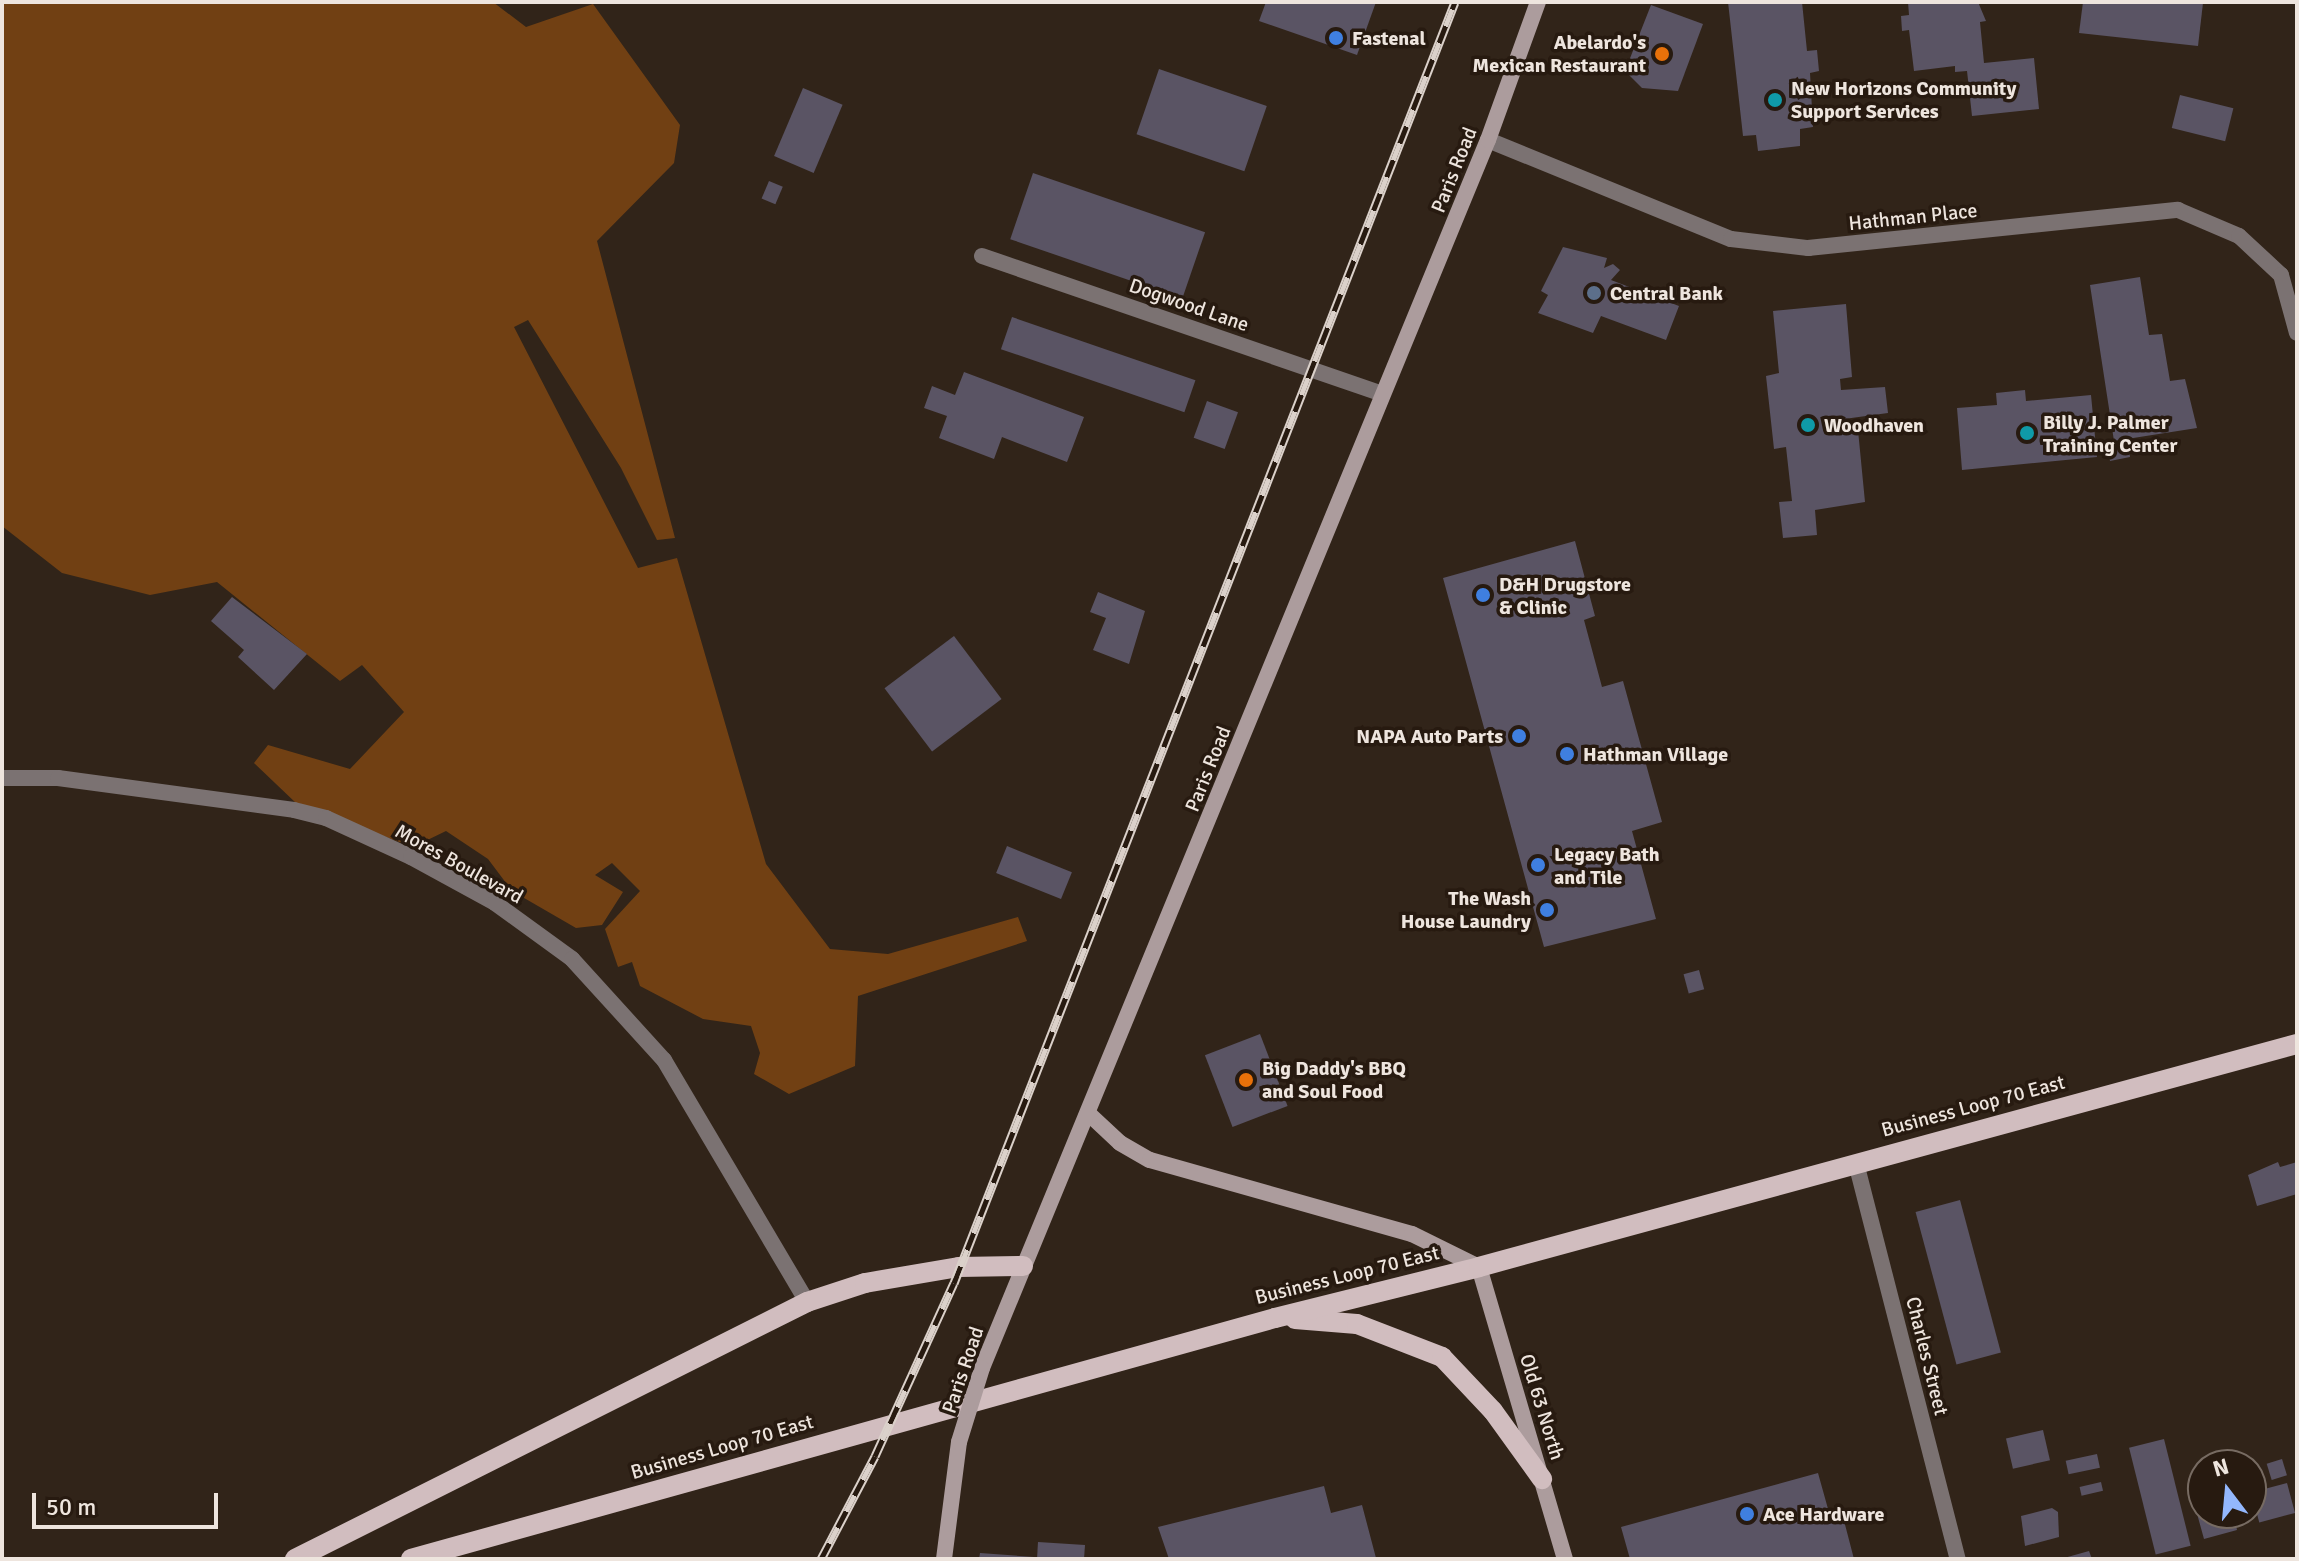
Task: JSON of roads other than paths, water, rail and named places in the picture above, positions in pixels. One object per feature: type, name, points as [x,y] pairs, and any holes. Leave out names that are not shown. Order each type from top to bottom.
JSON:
[{"type":"main road","name":"Paris Road","points":[[944,1559],[959,1442],[982,1368],[1488,140],[1538,2]]},
{"type":"main road","name":"Business Loop 70 East","points":[[411,1559],[1275,1318],[1479,1267],[2297,1044]]},
{"type":"main road","points":[[1089,1114],[1120,1143],[1150,1160],[1412,1234],[1479,1267]]},
{"type":"main road","points":[[295,1559],[807,1302],[912,1275],[1023,1266]]},
{"type":"main road","name":"Old 63 North","points":[[1479,1267],[1565,1559]]},
{"type":"main road","points":[[1275,1318],[1357,1324],[1442,1357],[1493,1411],[1542,1479]]},
{"type":"street","name":"Hathman Place","points":[[1488,140],[1731,239],[1808,248],[2178,210],[2239,236],[2281,275],[2297,333]]},
{"type":"street","name":"Dogwood Lane","points":[[982,256],[1382,394]]},
{"type":"street","name":"Mores Boulevard","points":[[2,778],[58,778],[213,802],[263,802],[326,818],[495,903],[572,959],[664,1060],[807,1302]]},
{"type":"street","name":"Charles Street","points":[[1856,1163],[1958,1559]]},
{"type":"railway","points":[[821,1559],[875,1456],[954,1283],[1455,2]]},
{"type":"place","name":"Fastenal","points":[[1336,38]]},
{"type":"place","name":"Abelardo's Mexican Restaurant","points":[[1662,54]]},
{"type":"place","name":"New Horizons Community Support Services","points":[[1775,100]]},
{"type":"place","name":"Central Bank","points":[[1594,293]]},
{"type":"place","name":"Woodhaven","points":[[1808,425]]},
{"type":"place","name":"Billy J. Palmer Training Center","points":[[2027,433]]},
{"type":"place","name":"D&H Drugstore & Clinic","points":[[1483,595]]},
{"type":"place","name":"NAPA Auto Parts","points":[[1519,736]]},
{"type":"place","name":"Hathman Village","points":[[1567,754]]},
{"type":"place","name":"Legacy Bath and Tile","points":[[1538,865]]},
{"type":"place","name":"The Wash House Laundry","points":[[1547,910]]},
{"type":"place","name":"Big Daddy's BBQ and Soul Food","points":[[1246,1080]]},
{"type":"place","name":"Ace Hardware","points":[[1747,1514]]}]
